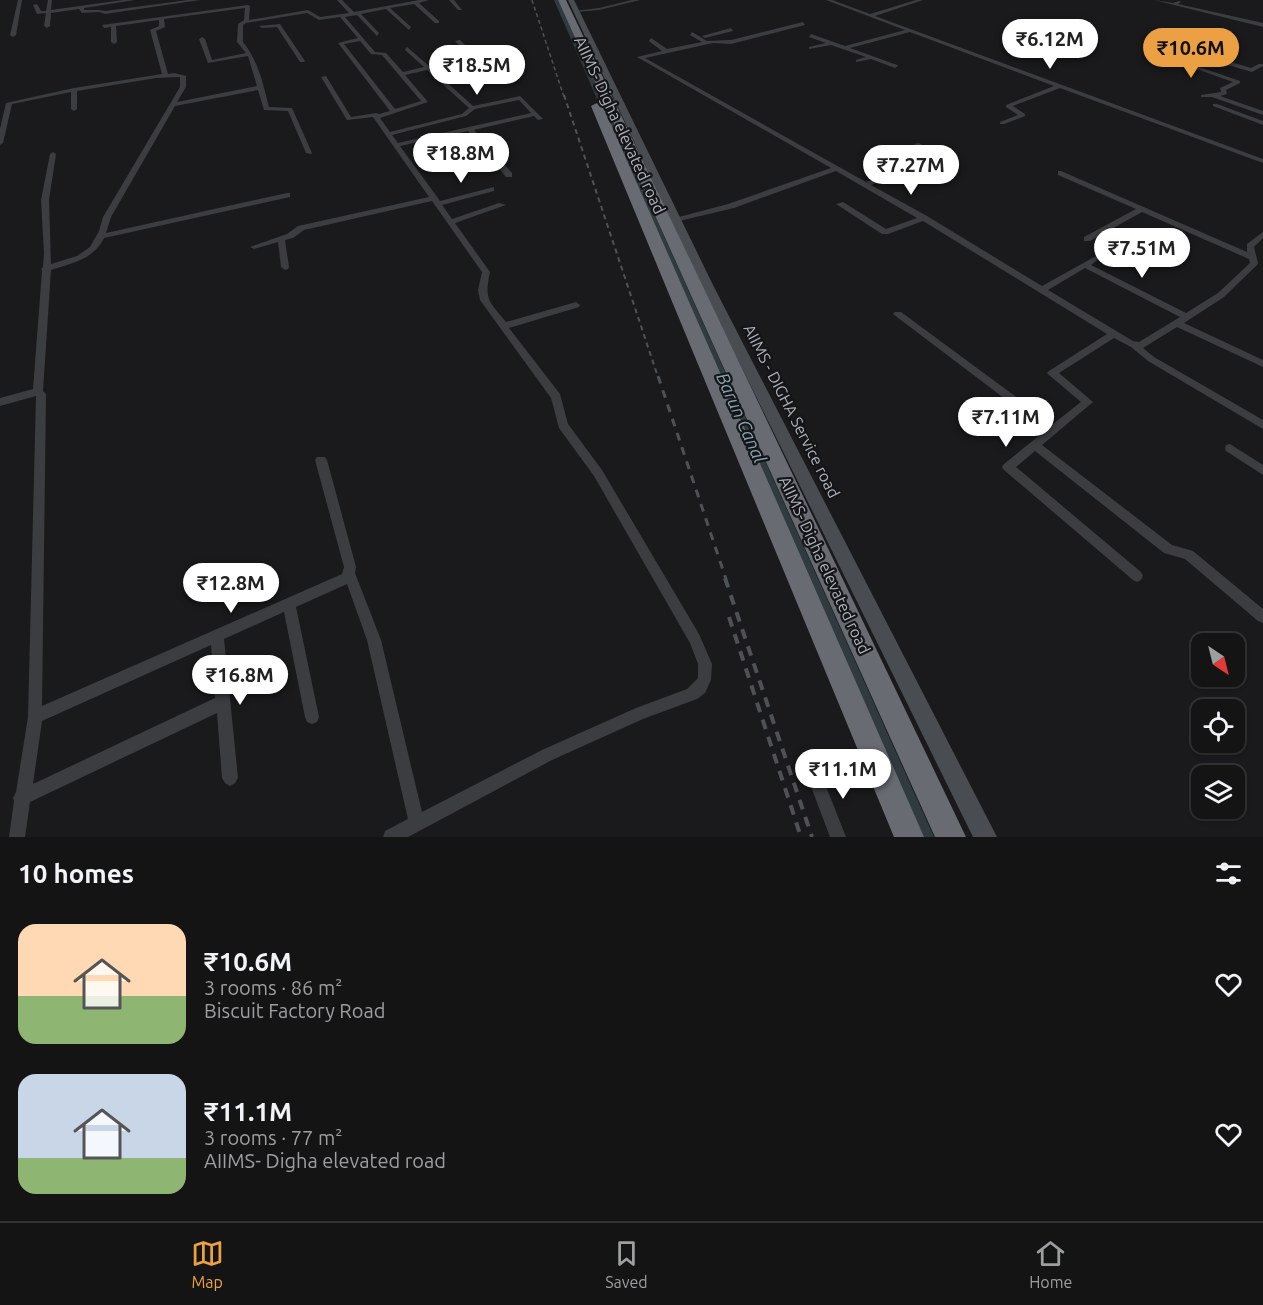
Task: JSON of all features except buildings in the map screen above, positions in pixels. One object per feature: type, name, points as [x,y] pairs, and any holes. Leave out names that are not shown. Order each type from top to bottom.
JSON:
[{"type":"highway","name":"AIIMS- Digha elevated road","points":[[551,0],[909,837]]},
{"type":"highway","name":"AIIMS- Digha elevated road","points":[[570,4],[951,837]]},
{"type":"main road","name":"AIIMS - DIGHA Service road","points":[[570,4],[678,220],[738,347],[822,507],[984,837]]},
{"type":"street","points":[[13,35],[21,0]]},
{"type":"street","points":[[47,26],[50,0]]},
{"type":"street","points":[[35,5],[38,13],[133,0]]},
{"type":"street","points":[[81,7],[82,12],[99,10],[105,13],[198,0]]},
{"type":"street","points":[[339,0],[377,34]]},
{"type":"street","points":[[309,153],[291,110],[267,110],[262,87],[250,54],[240,42],[241,24],[308,11],[318,19],[427,0]]},
{"type":"street","points":[[451,0],[460,9]]},
{"type":"street","points":[[570,4],[634,0]]},
{"type":"street","points":[[828,0],[1262,159]]},
{"type":"street","points":[[869,16],[921,0]]},
{"type":"street","points":[[1156,0],[1263,25]]},
{"type":"street","points":[[1173,4],[1187,0]]},
{"type":"street","points":[[416,3],[437,22]]},
{"type":"street","points":[[104,26],[247,6],[245,22]]},
{"type":"street","points":[[386,8],[409,28]]},
{"type":"street","points":[[324,77],[349,119],[376,116],[425,102],[384,54],[373,53],[342,16],[351,13]]},
{"type":"street","points":[[161,18],[162,27],[153,30],[165,75]]},
{"type":"street","points":[[242,30],[295,20]]},
{"type":"street","points":[[276,24],[302,61]]},
{"type":"street","points":[[803,24],[726,43],[706,42],[639,57],[924,218],[1134,345],[1151,359],[1263,425]]},
{"type":"street","points":[[113,25],[114,42]]},
{"type":"street","points":[[698,38],[731,30]]},
{"type":"street","points":[[847,47],[909,31]]},
{"type":"street","points":[[692,34],[706,42]]},
{"type":"street","points":[[811,36],[829,44]]},
{"type":"street","points":[[202,39],[210,62],[250,54]]},
{"type":"street","points":[[362,39],[341,43],[393,111]]},
{"type":"street","points":[[651,40],[666,51]]},
{"type":"street","points":[[402,75],[475,58],[458,41]]},
{"type":"street","points":[[812,48],[835,42],[895,66]]},
{"type":"street","points":[[407,49],[473,108]]},
{"type":"street","points":[[858,61],[871,57]]},
{"type":"street","points":[[1193,67],[1214,59],[1253,70],[1262,65]]},
{"type":"street","points":[[1177,61],[1238,82],[1222,89],[1225,94],[1203,96]]},
{"type":"street","points":[[0,104],[165,75],[181,73],[184,80],[108,214],[102,236],[91,252],[45,269]]},
{"type":"street","points":[[1002,123],[1023,115],[1008,106],[1059,86]]},
{"type":"street","points":[[171,105],[262,87]]},
{"type":"street","points":[[74,90],[74,109]]},
{"type":"street","points":[[1214,96],[1263,113]]},
{"type":"street","points":[[389,134],[464,115],[473,108],[520,98],[537,117],[397,145]]},
{"type":"street","points":[[0,142],[9,102]]},
{"type":"street","points":[[1215,105],[1263,123]]},
{"type":"street","points":[[376,116],[486,272],[482,295],[556,397],[563,425],[597,473],[690,631],[702,654],[706,673],[699,690],[692,694],[641,713],[547,755],[416,829],[392,837]]},
{"type":"street","points":[[470,129],[509,175]]},
{"type":"street","points":[[866,185],[939,159],[917,144]]},
{"type":"street","points":[[17,837],[21,798],[35,717],[41,394],[38,392],[45,269],[48,253],[45,200],[53,154]]},
{"type":"street","points":[[678,220],[731,206],[835,169]]},
{"type":"street","points":[[1061,173],[1258,261]]},
{"type":"street","points":[[254,247],[301,228],[491,189]]},
{"type":"street","points":[[102,236],[287,195]]},
{"type":"street","points":[[840,204],[885,232],[924,218]]},
{"type":"street","points":[[450,222],[502,205]]},
{"type":"street","points":[[1088,239],[1142,209]]},
{"type":"street","points":[[1258,261],[1250,246],[1263,234]]},
{"type":"street","points":[[281,238],[285,267]]},
{"type":"street","points":[[1042,291],[1096,258]]},
{"type":"street","points":[[1134,345],[1141,345],[1221,294],[1258,261]]},
{"type":"street","points":[[1085,265],[1187,317]]},
{"type":"street","points":[[504,326],[576,305]]},
{"type":"street","points":[[898,314],[1053,430]]},
{"type":"street","points":[[1177,323],[1263,364]]},
{"type":"street","points":[[1114,334],[1052,373],[1088,401],[1010,464],[1008,469],[1137,576]]},
{"type":"street","points":[[0,402],[38,392]]},
{"type":"street","points":[[1034,445],[1168,549],[1189,555],[1263,616]]},
{"type":"street","points":[[1230,448],[1263,471]]},
{"type":"street","points":[[321,460],[350,567],[349,574],[374,640],[416,829]]},
{"type":"street","points":[[35,717],[289,605],[343,580],[349,574]]},
{"type":"street","points":[[289,605],[312,717]]},
{"type":"street","points":[[217,637],[230,778]]},
{"type":"street","points":[[21,798],[223,702]]},
{"type":"street","points":[[815,776],[838,837]]},
{"type":"waterway","name":"Barun Canal","points":[[556,0],[926,837]]},
{"type":"railway","points":[[532,0],[564,97]]},
{"type":"railway","points":[[564,95],[658,377]]},
{"type":"railway","points":[[658,376],[726,579]]},
{"type":"railway","points":[[725,578],[812,837]]},
{"type":"railway","points":[[729,617],[801,837]]}]
